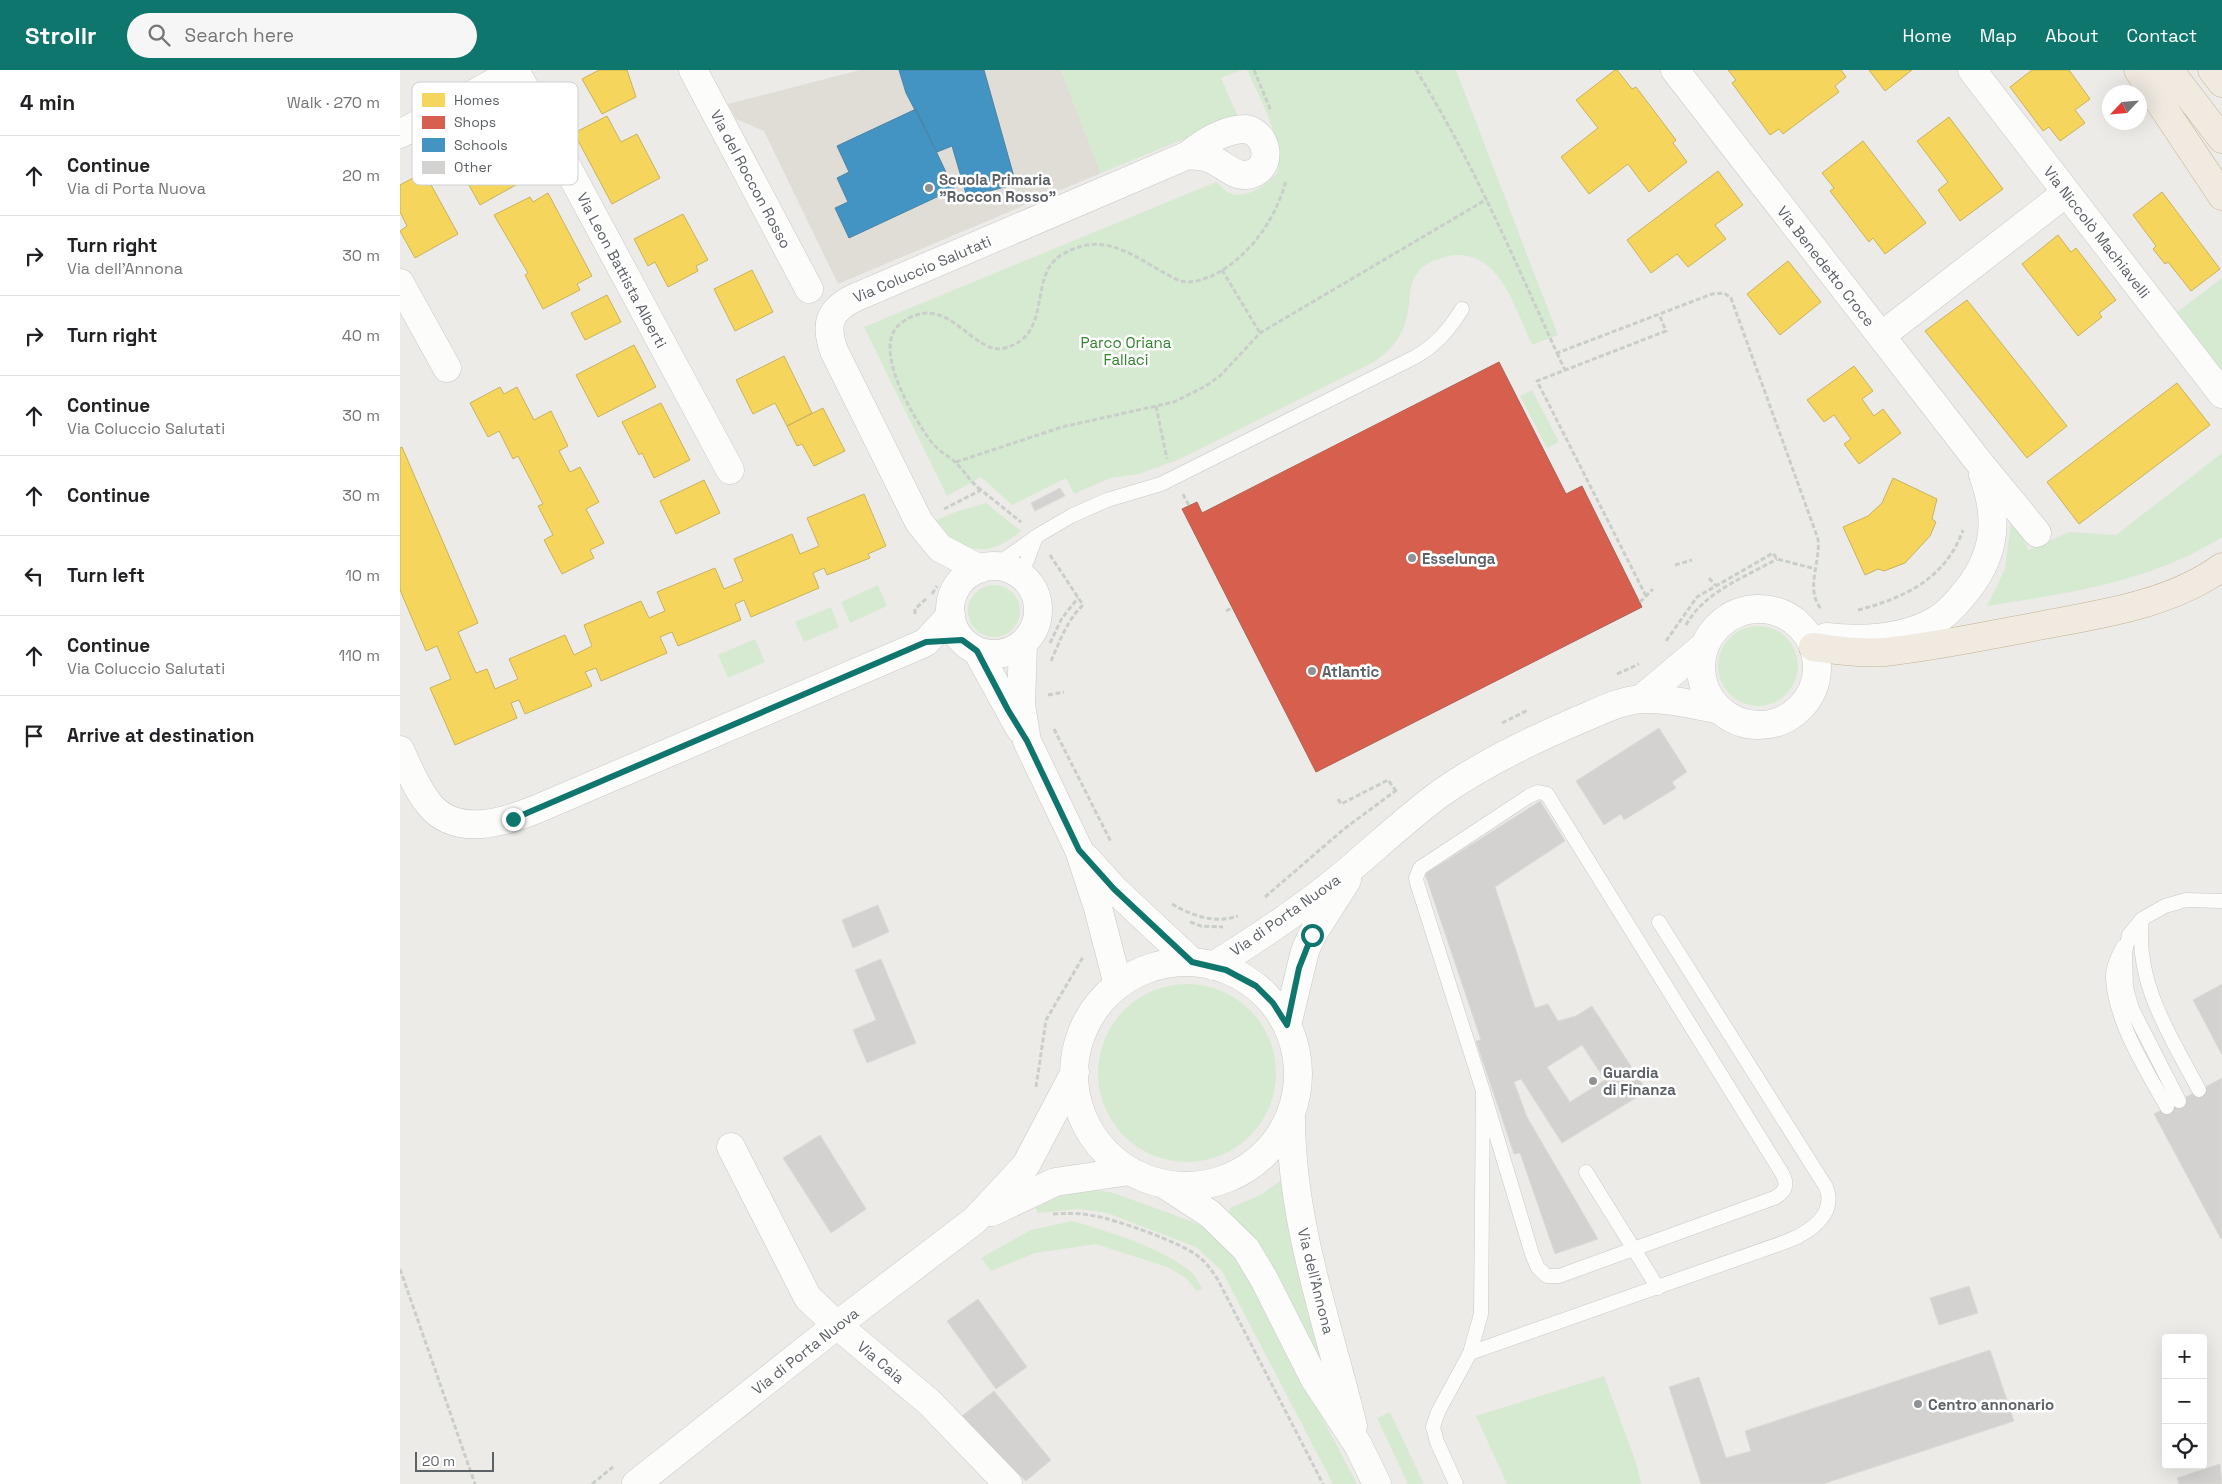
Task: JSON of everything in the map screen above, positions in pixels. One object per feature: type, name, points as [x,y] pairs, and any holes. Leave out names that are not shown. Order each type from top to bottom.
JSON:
[{"type":"highway","points":[[2138,70],[2222,196]]},
{"type":"highway","points":[[2169,70],[2222,139]]},
{"type":"highway","points":[[2212,70],[2222,84]]},
{"type":"highway","points":[[1810,641],[1860,652],[1956,642],[2109,612],[2180,590],[2222,567]]},
{"type":"street","points":[[494,82],[516,70]]},
{"type":"street","name":"Via Leon Battista Alberti","points":[[516,70],[522,82]]},
{"type":"street","name":"Via del Roccon Rosso","points":[[693,70],[809,289]]},
{"type":"street","name":"Via Benedetto Croce","points":[[1675,70],[1978,462],[2037,533]]},
{"type":"street","name":"Via Niccolò Machiavelli","points":[[1972,70],[2222,394]]},
{"type":"street","points":[[400,134],[412,127]]},
{"type":"street","name":"Via Coluccio Salutati","points":[[988,568],[940,548],[919,522],[834,351],[829,333],[833,313],[842,304],[854,298],[1188,155]]},
{"type":"street","name":"Via Leon Battista Alberti","points":[[578,185],[730,470]]},
{"type":"street","points":[[1881,336],[2066,193]]},
{"type":"street","points":[[400,283],[447,368]]},
{"type":"street","name":"Via Benedetto Croce","points":[[1810,641],[1878,637],[1921,627],[1947,612],[1969,588],[1981,570],[1992,537],[1993,506],[1978,462]]},
{"type":"street","points":[[940,548],[956,588]]},
{"type":"street","points":[[1027,741],[1021,705],[1034,647],[1032,632],[1038,612],[1033,590],[1021,576],[1008,569],[988,568],[966,576],[956,588],[952,597],[951,616],[956,633],[970,646],[1027,741],[1079,850],[1100,915],[1118,985]]},
{"type":"street","name":"Via di Porta Nuova","points":[[1752,609],[1783,614],[1799,624],[1810,641],[1816,661],[1815,680],[1807,699],[1794,713],[1776,722],[1757,725],[1737,721],[1720,710],[1707,695],[1702,680],[1701,661],[1704,646],[1713,630],[1726,618],[1752,609]]},
{"type":"street","points":[[400,750],[419,790],[430,806],[439,813],[470,824],[500,822],[537,809],[926,642],[951,616]]},
{"type":"street","points":[[926,642],[970,646],[1001,654],[1034,647]]},
{"type":"street","name":"Via di Porta Nuova","points":[[1202,964],[1275,927],[1357,864],[1400,824],[1470,774],[1541,736],[1601,712],[1641,699],[1704,646]]},
{"type":"street","name":"Via di Porta Nuova","points":[[1641,699],[1690,704],[1720,710]]},
{"type":"street","points":[[1079,850],[1114,889],[1202,964]]},
{"type":"street","name":"Via di Porta Nuova","points":[[1287,1025],[1299,968],[1309,943],[1357,864]]},
{"type":"street","name":"Via dell'Annona","points":[[1358,1445],[1298,1210],[1291,1144],[1292,1114],[1297,1092],[1298,1069],[1295,1046],[1287,1025],[1273,1003],[1256,986],[1241,976],[1202,964],[1166,964],[1149,968],[1118,985],[1099,1004],[1084,1028],[1076,1054],[1075,1072],[1079,1106],[1089,1130],[1110,1156],[1130,1171],[1164,1184],[1210,1214],[1246,1249],[1264,1279],[1314,1378],[1358,1445],[1377,1484]]},
{"type":"street","name":"Via di Porta Nuova","points":[[636,1484],[837,1325],[975,1220],[1026,1165],[1075,1072]]},
{"type":"street","name":"Via dell'Annona","points":[[1164,1184],[1188,1187],[1203,1185],[1219,1182],[1240,1173],[1260,1160],[1276,1142],[1292,1114]]},
{"type":"street","name":"Via Caia","points":[[731,1147],[808,1298],[837,1325],[930,1402],[1008,1484]]},
{"type":"street","name":"Via di Porta Nuova","points":[[975,1220],[1055,1182],[1130,1171]]},
{"type":"lane","points":[[988,568],[1037,536],[1092,506],[1174,477],[1428,349],[1450,328],[1462,309]]},
{"type":"lane","points":[[1021,576],[1037,536]]},
{"type":"lane","points":[[1543,792],[1558,809],[1786,1180],[1784,1191],[1774,1198],[1559,1276],[1547,1276],[1542,1273],[1532,1254],[1483,1092],[1416,878],[1424,864],[1528,796],[1543,792]]},
{"type":"lane","points":[[2166,1107],[2124,1023],[2112,978],[2116,962],[2129,935],[2142,919],[2165,906],[2186,900],[2222,901]]},
{"type":"lane","points":[[2142,919],[2139,940],[2142,964],[2154,1003],[2199,1090]]},
{"type":"lane","points":[[1470,1353],[1798,1237],[1820,1220],[1828,1208],[1829,1201],[1826,1187],[1659,922]]},
{"type":"lane","points":[[2129,935],[2125,952],[2126,988],[2132,1008],[2179,1100]]},
{"type":"lane","points":[[1456,1484],[1437,1442],[1433,1427],[1438,1412],[1470,1353],[1479,1325],[1482,1304],[1483,1092]]},
{"type":"lane","points":[[1586,1172],[1658,1288]]},
{"type":"path","points":[[1254,70],[1274,119]]},
{"type":"path","points":[[1416,70],[1463,150],[1565,370]]},
{"type":"path","points":[[1050,664],[1068,625],[1083,605],[1037,536],[981,490],[956,462],[930,441],[896,376],[890,358],[889,345],[891,336],[902,323],[919,316],[938,315],[958,324],[990,348],[1001,349],[1011,346],[1028,332],[1037,317],[1044,280],[1054,261],[1062,254],[1084,246],[1110,245],[1181,281],[1199,280],[1222,270],[1236,261],[1253,244],[1266,226],[1280,199],[1287,177]]},
{"type":"path","points":[[956,462],[1062,427],[1156,406],[1181,398],[1206,386],[1236,362],[1260,333],[1487,199]]},
{"type":"path","points":[[1222,270],[1260,333]]},
{"type":"path","points":[[1557,353],[1718,292],[1728,294],[1815,530],[1820,549],[1814,588],[1815,600],[1823,612],[1828,615]]},
{"type":"path","points":[[1646,596],[1537,381],[1666,331],[1659,314]]},
{"type":"path","points":[[1156,406],[1163,446],[1174,477]]},
{"type":"path","points":[[919,522],[981,490]]},
{"type":"path","points":[[1854,611],[1900,598],[1930,578],[1952,553],[1965,522]]},
{"type":"path","points":[[1662,646],[1691,603],[1715,585],[1774,553],[1777,559]]},
{"type":"path","points":[[1682,631],[1695,609],[1708,598],[1777,559],[1816,569]]},
{"type":"path","points":[[1675,565],[1692,560]]},
{"type":"path","points":[[1709,578],[1715,585]]},
{"type":"path","points":[[1640,602],[1653,589]]},
{"type":"path","points":[[1034,647],[1078,598]]},
{"type":"path","points":[[1226,611],[1232,608]]},
{"type":"path","points":[[1611,677],[1644,661]]},
{"type":"path","points":[[1043,690],[1045,702]]},
{"type":"path","points":[[1056,694],[1064,692]]},
{"type":"path","points":[[1493,728],[1535,707]]},
{"type":"path","points":[[1051,722],[1116,850]]},
{"type":"path","points":[[1338,799],[1341,804],[1388,780],[1396,791]]},
{"type":"path","points":[[1265,898],[1344,829],[1403,786]]},
{"type":"path","points":[[1166,901],[1191,914],[1206,918],[1218,920],[1241,915]]},
{"type":"path","points":[[1187,921],[1216,927],[1230,926]]},
{"type":"path","points":[[1035,1094],[1046,1020],[1084,954]]},
{"type":"path","points":[[1018,1199],[1029,1216],[1076,1213],[1098,1216],[1175,1243],[1197,1255],[1218,1280],[1323,1484]]},
{"type":"path","points":[[400,1269],[475,1484]]},
{"type":"shaded area","name":"Scuola Primaria \"Roccon Rosso\"","points":[[860,70],[1061,70],[1101,173],[838,284],[764,131],[736,119],[728,104]]},
{"type":"green space","points":[[1061,70],[1242,70],[1221,78],[1238,117],[1101,173]]},
{"type":"green space","name":"Parco Oriana Fallaci","points":[[1247,70],[1456,70],[1558,335],[1532,345],[1511,298],[1493,270],[1480,261],[1466,255],[1448,256],[1426,265],[1416,275],[1411,285],[1407,314],[1402,331],[1393,345],[1380,357],[1372,363],[1180,459],[1139,474],[1110,478],[1074,494],[1066,478],[1012,505],[981,477],[947,496],[864,327],[1216,182],[1229,193],[1242,195],[1256,190],[1268,182],[1277,173],[1279,161],[1277,148],[1270,120]]},
{"type":"green space","points":[[2222,278],[2222,379],[2176,313]]},
{"type":"green space","points":[[1532,390],[1559,442],[1547,448],[1520,396]]},
{"type":"green space","points":[[2222,453],[2222,537],[2167,565],[2109,584],[1987,606],[2005,569],[2011,521],[2016,521],[2028,550],[2070,532],[2116,535]]},
{"type":"green space","points":[[986,503],[1021,531],[997,546],[975,549],[955,540],[934,521],[955,512]]},
{"type":"green space","points":[[878,585],[887,606],[850,623],[841,602]]},
{"type":"green space","points":[[989,585],[999,585],[1013,592],[1020,606],[1020,616],[1013,630],[999,637],[989,637],[979,633],[972,626],[968,616],[968,606],[972,596],[979,589]]},
{"type":"green space","points":[[831,607],[839,627],[804,642],[795,622]]},
{"type":"green space","points":[[1750,626],[1766,626],[1787,637],[1798,658],[1798,674],[1787,695],[1766,706],[1750,706],[1736,700],[1724,688],[1718,674],[1718,658],[1724,644],[1736,632]]},
{"type":"green space","points":[[755,639],[765,662],[728,678],[718,655]]},
{"type":"green space","points":[[1187,984],[1221,991],[1236,999],[1250,1010],[1261,1024],[1269,1039],[1276,1073],[1269,1107],[1261,1122],[1250,1136],[1236,1147],[1221,1155],[1187,1162],[1153,1155],[1138,1147],[1124,1136],[1113,1122],[1105,1107],[1098,1073],[1105,1039],[1113,1024],[1124,1010],[1138,999],[1153,991]]},
{"type":"green space","points":[[1280,1181],[1286,1183],[1326,1377],[1229,1217],[1230,1208],[1262,1194]]},
{"type":"green space","points":[[1097,1190],[1114,1193],[1206,1228],[1239,1259],[1357,1484],[1333,1484],[1222,1271],[1196,1247],[1107,1213],[1079,1209],[1038,1213],[1035,1208],[1063,1194]]},
{"type":"green space","points":[[1072,1221],[1135,1241],[1166,1255],[1192,1273],[1202,1289],[1197,1291],[1186,1278],[1167,1267],[1096,1244],[1035,1253],[991,1271],[981,1258],[1031,1230]]},
{"type":"green space","points":[[1604,1376],[1636,1462],[1641,1484],[1507,1484],[1476,1416]]},
{"type":"green space","points":[[1390,1412],[1424,1484],[1408,1484],[1377,1418]]},
{"type":"building: Homes","points":[[599,70],[627,70],[636,97],[602,114],[582,79]]},
{"type":"building: Homes","points":[[1615,70],[1632,89],[1636,87],[1676,140],[1673,143],[1687,162],[1649,192],[1628,164],[1589,194],[1561,157],[1598,128],[1576,100]]},
{"type":"building: Homes","points":[[1728,70],[1841,70],[1846,77],[1835,86],[1839,92],[1783,134],[1779,129],[1770,135],[1732,83],[1736,80]]},
{"type":"building: Homes","points":[[1869,70],[1912,70],[1885,91]]},
{"type":"building: Homes","points":[[2032,70],[2069,70],[2090,99],[2075,110],[2085,123],[2060,141],[2049,127],[2043,131],[2010,87]]},
{"type":"building: Homes","points":[[607,116],[621,142],[637,134],[660,178],[612,204],[578,140],[578,131]]},
{"type":"building: Homes","points":[[1949,117],[2003,189],[1960,221],[1938,190],[1948,182],[1917,141]]},
{"type":"building: Homes","points":[[1863,141],[1926,223],[1885,254],[1873,238],[1869,242],[1830,191],[1834,188],[1822,173]]},
{"type":"building: Homes","points":[[1718,171],[1743,205],[1715,225],[1726,239],[1688,267],[1677,254],[1651,273],[1627,240]]},
{"type":"building: Homes","points":[[412,178],[412,185],[431,185],[458,234],[415,258],[400,231],[407,226],[400,212],[400,185]]},
{"type":"building: Homes","points":[[469,185],[516,185],[480,205]]},
{"type":"building: Homes","points":[[2162,192],[2220,269],[2191,291],[2168,262],[2165,264],[2153,249],[2156,246],[2133,215]]},
{"type":"building: Homes","points":[[548,193],[592,276],[577,284],[580,290],[543,309],[525,275],[528,273],[494,215],[530,197],[533,202]]},
{"type":"building: Homes","points":[[683,214],[708,260],[696,266],[698,271],[668,287],[655,262],[648,266],[634,239]]},
{"type":"building: Homes","points":[[2058,235],[2071,252],[2076,248],[2116,300],[2099,313],[2102,317],[2078,336],[2022,264]]},
{"type":"building: Homes","points":[[1788,261],[1821,302],[1780,335],[1747,294]]},
{"type":"building: Homes","points":[[752,270],[773,312],[735,331],[714,289]]},
{"type":"building: Homes","points":[[607,295],[621,322],[585,340],[571,313]]},
{"type":"building: Homes","points":[[1967,300],[2067,426],[2027,458],[1925,331]]},
{"type":"building: Homes","points":[[634,345],[656,387],[598,417],[576,375]]},
{"type":"building: Homes","points":[[784,356],[812,413],[787,426],[775,403],[753,414],[736,380]]},
{"type":"building: Homes","points":[[1854,366],[1873,391],[1862,399],[1874,416],[1883,409],[1901,433],[1859,464],[1844,444],[1851,439],[1834,415],[1824,422],[1807,400]]},
{"type":"building: Homes","points":[[2177,383],[2210,425],[2079,524],[2047,482]]},
{"type":"building: Homes","points":[[500,387],[504,394],[517,387],[534,420],[551,411],[568,446],[559,451],[570,472],[580,467],[599,502],[586,509],[604,543],[590,550],[594,558],[562,574],[544,540],[553,535],[538,506],[543,504],[518,456],[513,459],[499,431],[488,437],[470,403]]},
{"type":"building: Homes","points":[[661,403],[690,460],[654,478],[642,453],[639,455],[622,422]]},
{"type":"building: Homes","points":[[823,408],[845,451],[814,466],[802,444],[797,446],[787,426]]},
{"type":"building: Homes","points":[[402,447],[478,623],[458,632],[476,673],[487,669],[495,689],[518,679],[509,659],[565,635],[574,655],[592,646],[584,625],[641,601],[649,618],[665,611],[657,592],[715,568],[724,589],[743,581],[734,559],[792,534],[800,554],[819,546],[807,518],[864,494],[886,546],[868,554],[870,558],[827,575],[824,568],[813,573],[819,588],[751,617],[744,600],[735,604],[741,620],[678,646],[672,632],[660,637],[667,653],[601,681],[596,668],[585,672],[592,686],[525,714],[519,700],[511,703],[517,718],[455,745],[430,688],[451,679],[437,646],[426,651],[400,590],[400,448]]},
{"type":"building: Homes","points":[[1893,478],[1937,499],[1932,519],[1936,522],[1930,536],[1905,563],[1884,571],[1878,569],[1865,575],[1843,527],[1868,516],[1882,503]]},
{"type":"building: Homes","points":[[704,480],[720,513],[676,534],[660,501]]},
{"type":"building: Shops","name":"Esselunga","points":[[1499,362],[1566,494],[1582,486],[1642,607],[1316,772],[1182,509],[1197,502],[1202,513]]},
{"type":"building: Schools","points":[[899,70],[984,70],[1016,184],[967,197],[952,146],[937,152],[906,93]]},
{"type":"building: Schools","points":[[916,109],[954,189],[849,238],[835,208],[848,202],[837,178],[849,172],[837,146]]},
{"type":"building: Other","points":[[1060,488],[1065,496],[1035,511],[1031,503]]},
{"type":"building: Other","points":[[1659,728],[1687,772],[1672,782],[1676,788],[1624,820],[1621,814],[1604,825],[1576,781]]},
{"type":"building: Other","points":[[1540,801],[1565,841],[1495,887],[1535,1008],[1548,1004],[1558,1021],[1576,1016],[1592,1006],[1647,1091],[1562,1143],[1521,1079],[1514,1082],[1527,1117],[1598,1239],[1555,1254],[1520,1153],[1514,1154],[1476,1041],[1481,1040],[1425,874]],"holes":[[[1582,1045],[1605,1080],[1570,1102],[1547,1067]]]},
{"type":"building: Other","points":[[878,905],[889,932],[853,948],[842,920]]},
{"type":"building: Other","points":[[881,959],[916,1043],[867,1063],[853,1030],[876,1020],[855,970]]},
{"type":"building: Other","points":[[2222,984],[2222,1055],[2193,1000]]},
{"type":"building: Other","points":[[2222,1078],[2222,1238],[2221,1239],[2154,1114]]},
{"type":"building: Other","points":[[820,1135],[866,1209],[831,1233],[783,1158]]},
{"type":"building: Other","points":[[1969,1286],[1978,1313],[1939,1325],[1930,1298]]},
{"type":"building: Other","points":[[978,1299],[1027,1367],[996,1389],[947,1321]]},
{"type":"building: Other","name":"Centro annonario","points":[[1990,1350],[2014,1421],[1823,1484],[1701,1484],[1669,1387],[1699,1377],[1726,1458],[1751,1451],[1745,1431]]},
{"type":"building: Other","points":[[994,1391],[1051,1460],[1026,1481],[958,1419]]},
{"type":"building: Other","points":[[2220,1464],[2222,1484],[2179,1484],[2177,1478]]},
{"type":"place","name":"Scuola Primaria \"Roccon Rosso\"","points":[[929,188]]},
{"type":"place","name":"Esselunga","points":[[1412,558]]},
{"type":"place","name":"Atlantic","points":[[1312,671]]},
{"type":"place","name":"Guardia di Finanza","points":[[1593,1081]]},
{"type":"place","name":"Centro annonario","points":[[1918,1404]]},
{"type":"route","points":[[513,819],[926,642],[962,640],[977,651],[1008,710],[1027,741],[1079,850],[1114,889],[1192,962],[1226,970],[1249,981],[1273,1003],[1287,1025],[1299,968],[1312,935]]}]
